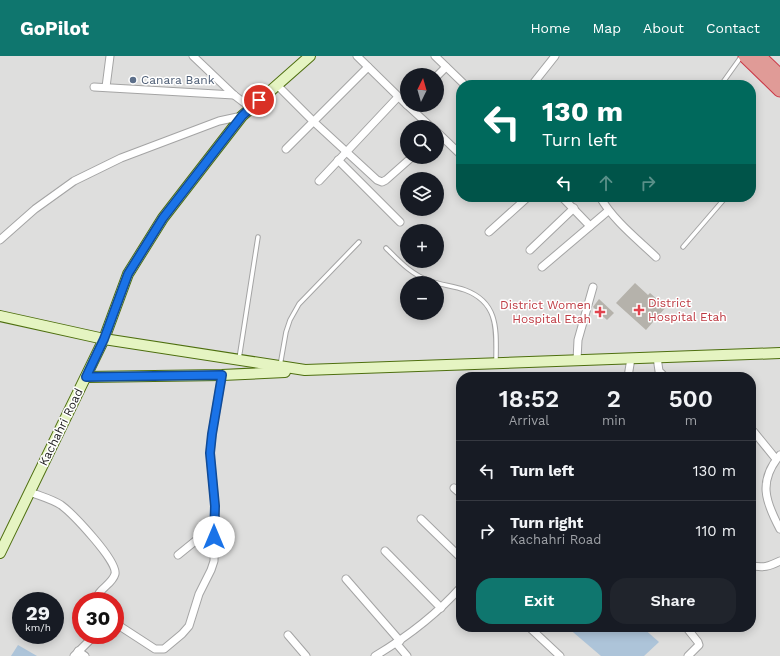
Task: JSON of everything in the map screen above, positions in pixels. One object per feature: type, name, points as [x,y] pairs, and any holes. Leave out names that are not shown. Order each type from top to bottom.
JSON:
[{"type":"highway","points":[[745,56],[780,90]]},
{"type":"highway","points":[[759,56],[780,76]]},
{"type":"street","points":[[106,87],[110,56]]},
{"type":"street","points":[[193,56],[234,95],[251,108]]},
{"type":"street","name":"Kachahri Road","points":[[0,553],[104,339],[128,274],[163,218],[242,116],[310,56]]},
{"type":"street","points":[[319,181],[398,97],[357,56]]},
{"type":"street","points":[[434,56],[460,80]]},
{"type":"street","points":[[536,80],[555,56]]},
{"type":"street","points":[[286,149],[368,67]]},
{"type":"street","points":[[277,85],[314,122],[377,180],[382,182],[386,180],[404,164]]},
{"type":"street","points":[[94,87],[234,95]]},
{"type":"street","points":[[415,112],[424,120]]},
{"type":"street","points":[[0,240],[35,209],[74,181],[121,158],[219,121],[242,116]]},
{"type":"street","points":[[444,139],[456,150]]},
{"type":"street","points":[[338,160],[400,222]]},
{"type":"street","points":[[489,232],[522,202]]},
{"type":"street","points":[[567,202],[590,226]]},
{"type":"street","points":[[603,202],[608,211],[623,227],[656,257]]},
{"type":"street","points":[[530,250],[574,208]]},
{"type":"street","points":[[542,267],[608,211]]},
{"type":"street","points":[[577,360],[578,340],[593,287]]},
{"type":"street","points":[[0,316],[104,339],[305,370]]},
{"type":"street","points":[[86,377],[222,375],[305,370],[780,353]]},
{"type":"street","points":[[658,357],[657,366],[660,372]]},
{"type":"street","points":[[629,372],[631,358]]},
{"type":"street","points":[[124,629],[155,649],[164,650],[182,634],[188,626],[199,594],[211,570],[214,561],[215,506],[210,453],[222,375]]},
{"type":"street","points":[[756,434],[778,457],[767,474],[765,489],[768,504],[780,529]]},
{"type":"street","points":[[30,492],[60,505],[101,547],[113,564],[115,574],[112,580],[101,592]]},
{"type":"street","points":[[421,519],[456,553]]},
{"type":"street","points":[[178,555],[215,525]]},
{"type":"street","points":[[385,550],[441,608]]},
{"type":"street","points":[[756,566],[763,567],[780,561]]},
{"type":"street","points":[[346,579],[398,642],[407,656]]},
{"type":"street","points":[[374,656],[398,642],[428,619],[456,592]]},
{"type":"street","points":[[534,632],[560,656]]},
{"type":"street","points":[[688,656],[699,645],[690,632]]},
{"type":"street","points":[[288,635],[306,656]]},
{"type":"street","points":[[76,654],[86,644]]},
{"type":"street","points":[[76,654],[85,656]]},
{"type":"lane","points":[[725,80],[742,56]]},
{"type":"lane","points":[[683,247],[722,202]]},
{"type":"lane","points":[[239,360],[258,238]]},
{"type":"lane","points":[[280,367],[286,332],[290,320],[299,304],[359,242]]},
{"type":"lane","points":[[386,248],[414,274],[430,282],[466,290],[482,299],[493,314],[496,329],[496,363]]},
{"type":"shaded area","points":[[0,56],[780,56],[780,656],[0,656]]},
{"type":"water","points":[[573,632],[648,632],[659,642],[644,656],[601,656]]},
{"type":"water","points":[[18,645],[37,656],[11,656]]},
{"type":"building","points":[[635,283],[648,295],[650,293],[666,307],[646,330],[616,303]]},
{"type":"building","points":[[599,299],[614,313],[607,320],[593,307]]},
{"type":"place","name":"Canara Bank","points":[[133,80]]},
{"type":"place","name":"District Hospital Etah","points":[[639,310]]},
{"type":"place","name":"District Women Hospital Etah","points":[[600,312]]},
{"type":"route","points":[[214,537],[215,506],[210,453],[222,375],[86,377],[104,339],[128,274],[163,218],[242,116],[259,100]]}]
